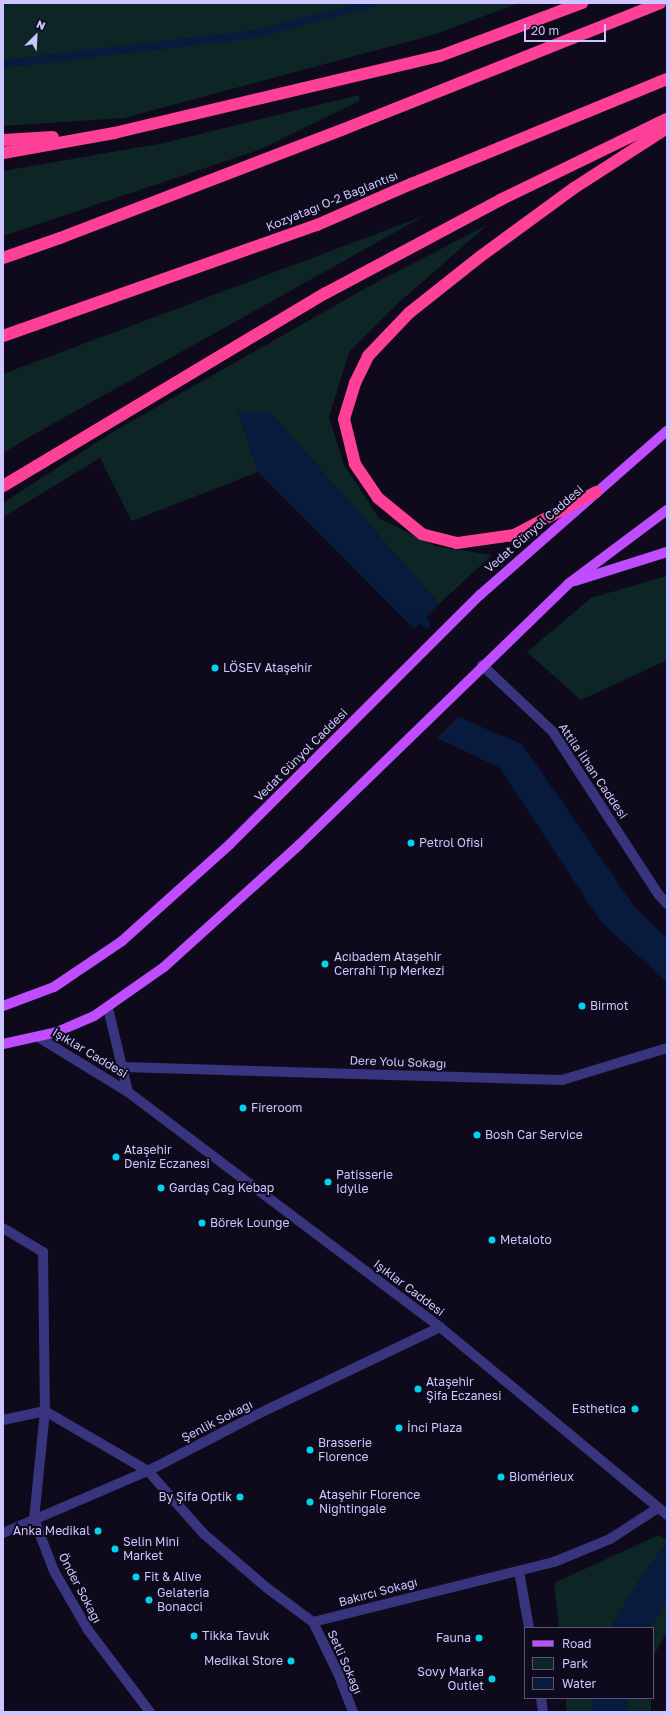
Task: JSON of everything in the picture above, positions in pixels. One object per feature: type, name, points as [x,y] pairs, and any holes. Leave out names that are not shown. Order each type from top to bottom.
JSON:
[{"type":"highway","points":[[3,153],[114,134],[440,56],[582,3]]},
{"type":"highway","points":[[3,258],[336,132],[660,3]]},
{"type":"highway","name":"Kozyatağı O-2 Bağlantısı","points":[[3,336],[317,225],[410,184],[667,79]]},
{"type":"highway","points":[[3,486],[326,293],[500,200],[667,118]]},
{"type":"highway","points":[[596,492],[514,535],[457,543],[422,534],[378,498],[355,464],[344,420],[355,383],[368,356],[409,313],[481,256],[562,197],[667,128]]},
{"type":"highway","points":[[3,140],[114,134]]},
{"type":"main road","name":"Vedat Günyol Caddesi","points":[[3,1006],[54,987],[122,941],[230,844],[480,595],[667,431]]},
{"type":"main road","points":[[3,1044],[38,1037],[76,1024],[108,1008],[164,967],[299,845],[482,665],[568,584],[667,510]]},
{"type":"main road","points":[[568,584],[667,552]]},
{"type":"street","name":"Attila İlhan Caddesi","points":[[482,665],[553,732],[663,892],[667,904]]},
{"type":"street","name":"Işıklar Caddesi","points":[[108,1008],[128,1092]]},
{"type":"street","name":"Işıklar Caddesi","points":[[38,1037],[128,1092],[440,1327],[667,1515]]},
{"type":"street","name":"Dere Yolu Sokağı","points":[[123,1067],[562,1080],[667,1048]]},
{"type":"street","name":"Önder Sokağı","points":[[3,1228],[43,1252],[45,1411],[34,1519],[54,1571],[88,1630],[150,1712]]},
{"type":"street","name":"Şenlik Sokağı","points":[[3,1533],[148,1471],[258,1414],[440,1327]]},
{"type":"street","points":[[3,1420],[45,1411],[148,1471],[204,1534],[267,1588],[313,1622]]},
{"type":"street","name":"Bakırcı Sokağı","points":[[313,1622],[554,1562],[610,1539],[658,1508]]},
{"type":"street","points":[[518,1571],[529,1627]]},
{"type":"street","name":"Setli Sokağı","points":[[313,1622],[338,1673],[353,1712]]},
{"type":"street","points":[[541,1699],[543,1712]]},
{"type":"green space","points":[[3,3],[519,3],[433,35],[124,118],[3,126]]},
{"type":"green space","points":[[359,95],[359,101],[261,149],[3,236],[3,171],[164,143]]},
{"type":"green space","points":[[424,216],[31,436],[3,453],[3,374]]},
{"type":"green space","points":[[487,225],[395,306],[349,352],[329,417],[344,465],[379,518],[435,546],[492,555],[439,604],[270,412],[238,412],[258,472],[132,521],[100,458],[3,517],[3,503],[111,433],[366,288]]},
{"type":"green space","points":[[667,576],[667,660],[581,700],[527,652],[591,598]]},
{"type":"green space","points":[[659,1535],[667,1540],[667,1543],[642,1576],[612,1627],[559,1627],[554,1583]]},
{"type":"green space","points":[[667,1600],[667,1632],[654,1654],[654,1627],[651,1627]]},
{"type":"green space","points":[[566,1699],[592,1699],[592,1712],[566,1712]]},
{"type":"green space","points":[[628,1699],[651,1699],[651,1712],[628,1712]]},
{"type":"water","points":[[238,412],[270,412],[439,604],[414,629],[258,472]]},
{"type":"water","points":[[458,717],[522,744],[636,909],[667,938],[667,982],[601,922],[500,768],[437,738]]},
{"type":"water","points":[[667,1543],[667,1600],[651,1627],[612,1627],[642,1576]]},
{"type":"water","points":[[592,1699],[628,1699],[628,1712],[592,1712]]},
{"type":"waterway","points":[[3,64],[255,34],[374,3]]},
{"type":"waterway","points":[[416,613],[426,624]]},
{"type":"place","name":"LÖSEV Ataşehir","points":[[215,668]]},
{"type":"place","name":"Petrol Ofisi","points":[[411,843]]},
{"type":"place","name":"Acıbadem Ataşehir Cerrahi Tıp Merkezi","points":[[325,964]]},
{"type":"place","name":"Birmot","points":[[582,1006]]},
{"type":"place","name":"Fireroom","points":[[243,1108]]},
{"type":"place","name":"Bosh Car Service","points":[[477,1135]]},
{"type":"place","name":"Ataşehir Deniz Eczanesi","points":[[116,1157]]},
{"type":"place","name":"Patisserie Idylle","points":[[328,1182]]},
{"type":"place","name":"Gardaş Cağ Kebap","points":[[161,1188]]},
{"type":"place","name":"Börek Lounge","points":[[202,1223]]},
{"type":"place","name":"Metaloto","points":[[492,1240]]},
{"type":"place","name":"Ataşehir Şifa Eczanesi","points":[[418,1389]]},
{"type":"place","name":"Esthetica","points":[[635,1409]]},
{"type":"place","name":"İnci Plaza","points":[[399,1428]]},
{"type":"place","name":"Brasserie Florence","points":[[310,1450]]},
{"type":"place","name":"Biomérieux","points":[[501,1477]]},
{"type":"place","name":"By Şifa Optik","points":[[240,1497]]},
{"type":"place","name":"Ataşehir Florence Nightingale","points":[[310,1502]]},
{"type":"place","name":"Anka Medikal","points":[[98,1531]]},
{"type":"place","name":"Selin Mini Market","points":[[115,1549]]},
{"type":"place","name":"Fit & Alive","points":[[136,1577]]},
{"type":"place","name":"Gelateria Bonacci","points":[[149,1600]]},
{"type":"place","name":"Tikka Tavuk","points":[[194,1636]]},
{"type":"place","name":"Fauna","points":[[479,1638]]},
{"type":"place","name":"Medikal Store","points":[[291,1661]]},
{"type":"place","name":"Sovy Marka Outlet","points":[[492,1679]]}]
